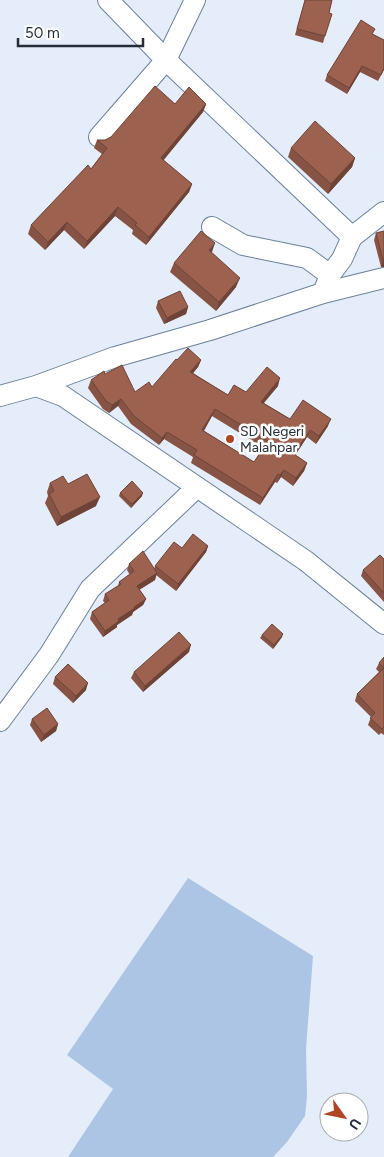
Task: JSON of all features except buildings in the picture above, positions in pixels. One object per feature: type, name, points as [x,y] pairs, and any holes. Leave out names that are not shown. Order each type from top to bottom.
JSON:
[{"type":"street","points":[[108,0],[166,60],[352,237]]},
{"type":"street","points":[[99,137],[166,60],[195,0]]},
{"type":"street","points":[[326,284],[342,259],[352,237],[384,212]]},
{"type":"street","points":[[212,227],[243,245],[307,258],[326,284]]},
{"type":"street","points":[[0,396],[36,386],[114,357],[210,330],[326,284],[384,278]]},
{"type":"street","points":[[36,386],[63,396],[306,561],[384,624]]},
{"type":"street","points":[[0,721],[49,655],[90,589],[197,487]]},
{"type":"shaded area","points":[[188,878],[313,956],[306,1049],[307,1097],[305,1116],[287,1142],[273,1157],[68,1157],[113,1089],[67,1055]]},
{"type":"place","name":"SD Negeri Malahpar","points":[[230,439]]}]
